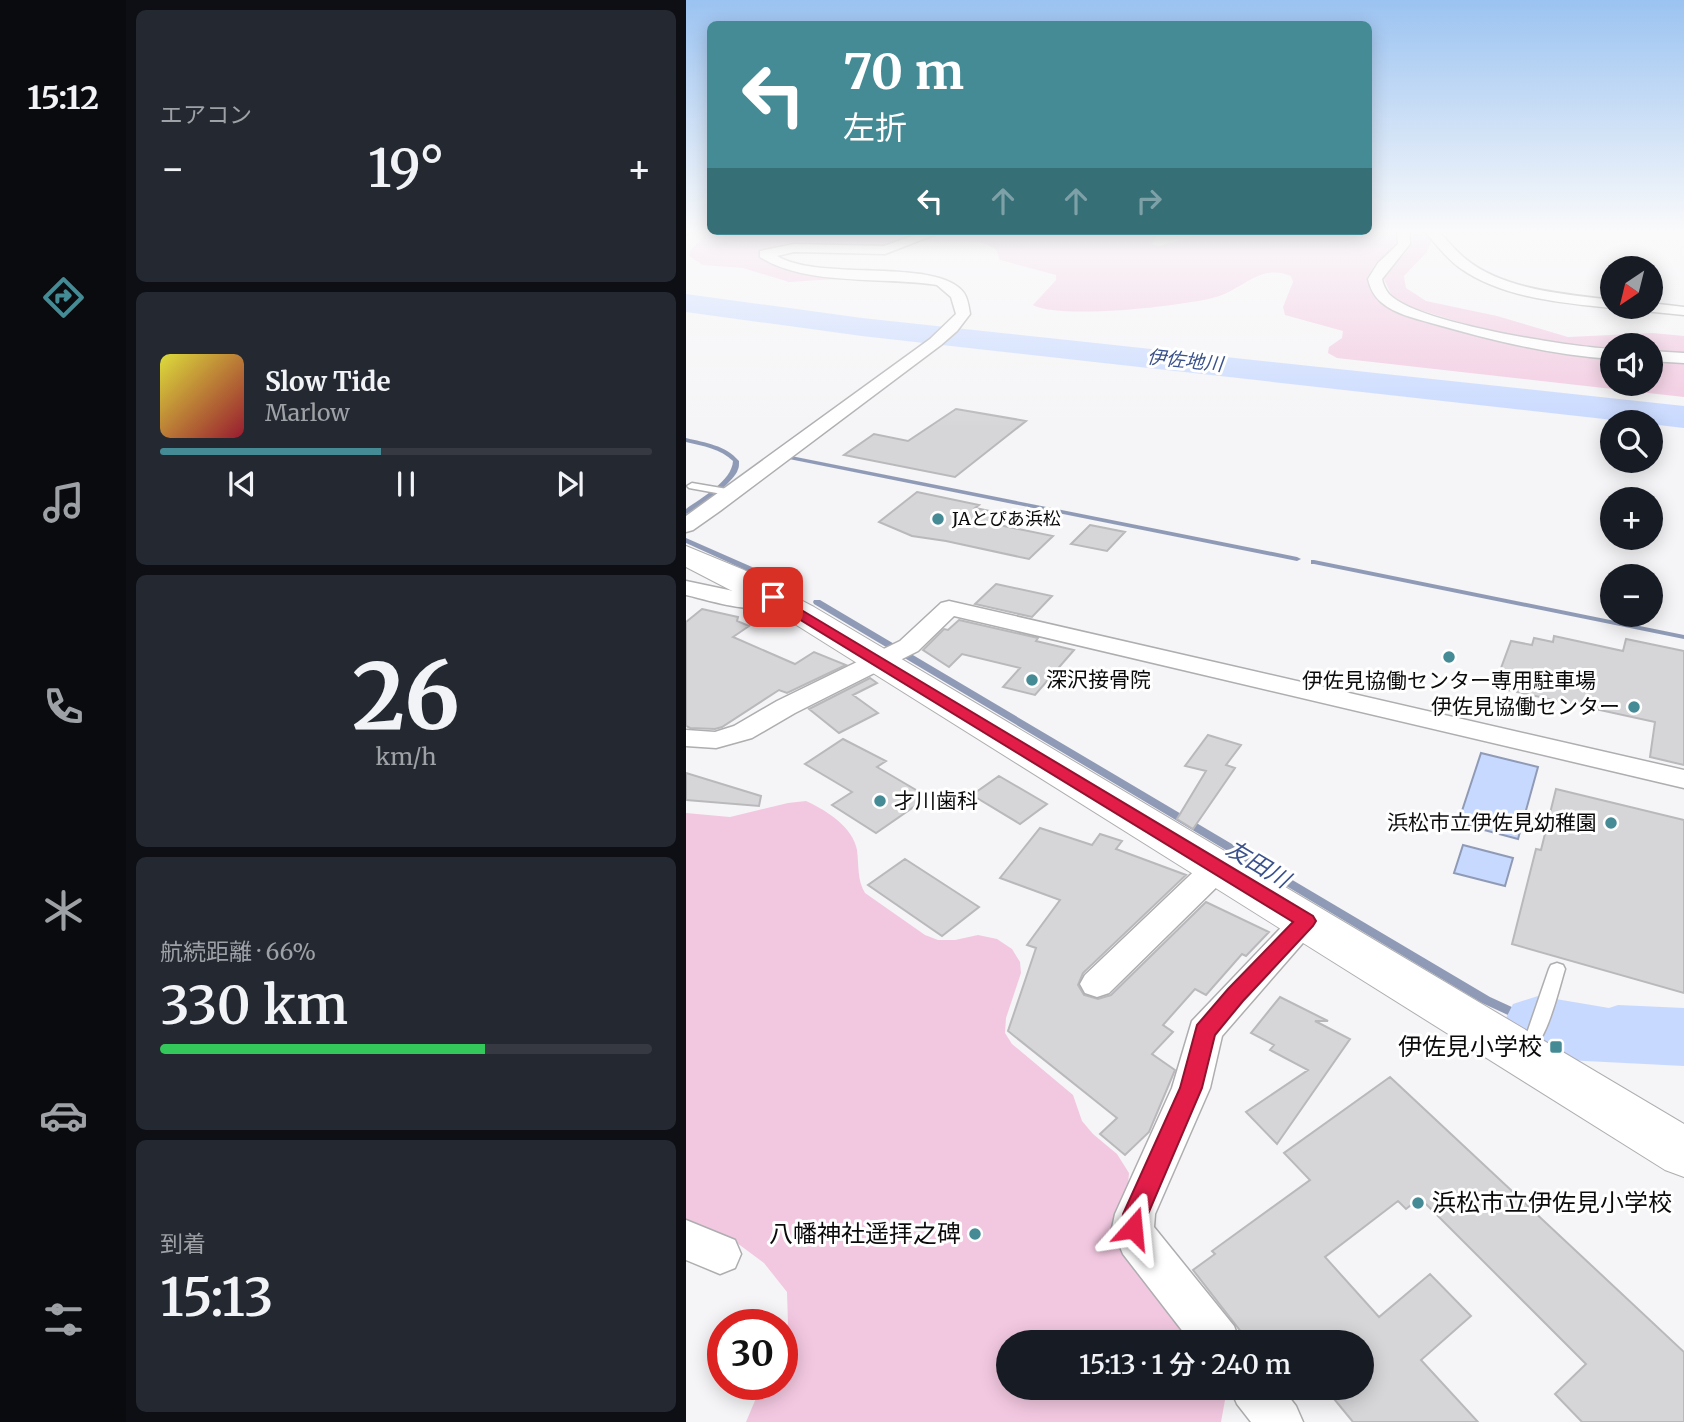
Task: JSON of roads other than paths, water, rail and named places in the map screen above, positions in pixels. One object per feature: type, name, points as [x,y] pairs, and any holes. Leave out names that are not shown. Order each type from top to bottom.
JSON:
[{"type":"street","points":[[686,526],[956,323],[963,314],[961,301],[956,295]]},
{"type":"street","points":[[1384,295],[1390,302],[1406,310],[1507,340],[1551,349],[1600,353]]},
{"type":"street","points":[[1559,295],[1600,302]]},
{"type":"street","points":[[1663,309],[1684,311]]},
{"type":"street","points":[[1663,357],[1684,358]]},
{"type":"street","points":[[686,555],[893,654],[1218,867],[1306,921],[1527,1044],[1684,1153]]},
{"type":"street","points":[[686,588],[760,603],[773,597]]},
{"type":"street","points":[[686,738],[716,740],[730,737],[893,654],[949,608],[1684,779]]},
{"type":"street","points":[[1097,984],[1218,867]]},
{"type":"street","points":[[1209,1330],[1139,1240],[1133,1228],[1135,1214],[1191,1088],[1205,1031],[1235,995],[1306,921]]},
{"type":"street","points":[[1263,1400],[1280,1422]]},
{"type":"lane","points":[[692,486],[728,492]]},
{"type":"lane","points":[[1527,1044],[1557,969]]},
{"type":"water","points":[[1481,753],[1538,767],[1518,839],[1458,823]]},
{"type":"water","points":[[1463,845],[1513,858],[1505,886],[1454,873]]},
{"type":"waterway","name":"伊佐地川","points":[[686,303],[862,327],[1684,417]]},
{"type":"waterway","name":"友田川","points":[[686,440],[713,447],[729,454],[736,461],[736,469],[729,478],[686,512]]},
{"type":"waterway","points":[[791,458],[1297,559]]},
{"type":"waterway","name":"友田川","points":[[686,540],[788,586]]},
{"type":"waterway","points":[[1314,562],[1684,637]]},
{"type":"waterway","name":"友田川","points":[[817,602],[1486,1000],[1538,1024]]},
{"type":"waterway","name":"友田川","points":[[1538,1024],[1566,1031],[1601,1034]]},
{"type":"waterway","name":"友田川","points":[[1618,1034],[1684,1037]]},
{"type":"place","name":"JAとぴあ浜松","points":[[938,519]]},
{"type":"place","name":"伊佐見協働センター専用駐車場","points":[[1449,657]]},
{"type":"place","name":"深沢接骨院","points":[[1032,680]]},
{"type":"place","name":"伊佐見協働センター","points":[[1634,707]]},
{"type":"place","name":"才川歯科","points":[[880,801]]},
{"type":"place","name":"浜松市立伊佐見幼稚園","points":[[1611,823]]},
{"type":"place","name":"伊佐見小学校","points":[[1556,1047]]},
{"type":"place","name":"浜松市立伊佐見小学校","points":[[1418,1203]]},
{"type":"place","name":"八幡神社遥拝之碑","points":[[975,1234]]}]
